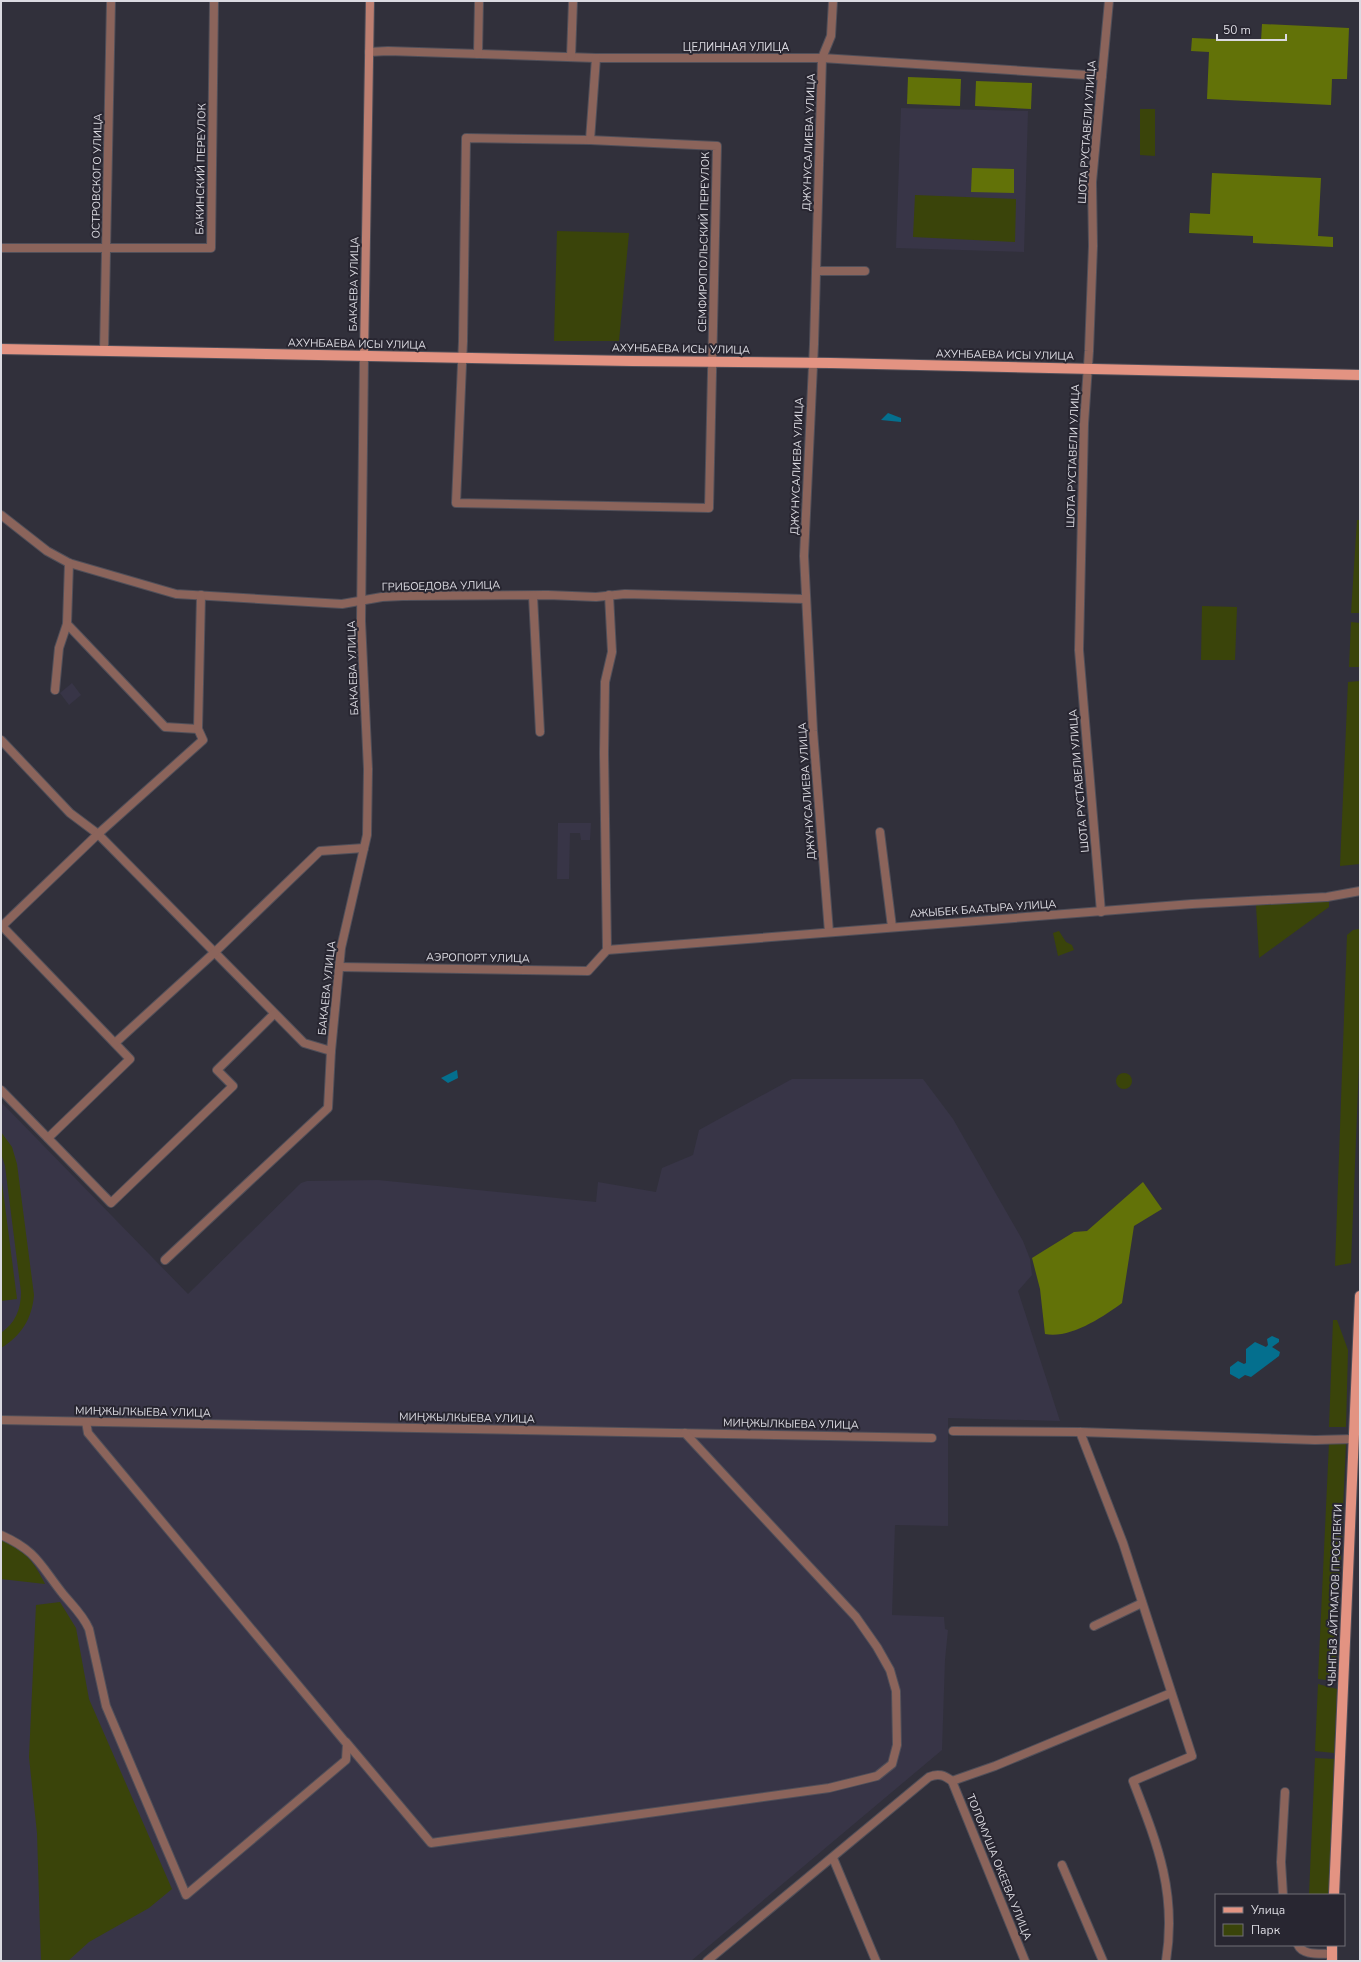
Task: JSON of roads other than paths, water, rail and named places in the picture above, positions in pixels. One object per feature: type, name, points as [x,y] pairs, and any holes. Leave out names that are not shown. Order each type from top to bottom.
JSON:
[{"type":"main road","name":"БАКАЕВА УЛИЦА","points":[[364,356],[370,1]]},
{"type":"main road","name":"АХУНБАЕВА ИСЫ УЛИЦА","points":[[1,349],[462,358],[813,362],[1360,375]]},
{"type":"main road","name":"ЧЫНГЫЗ АЙТМАТОВ ПРОСПЕКТИ","points":[[1334,1894],[1354,1439],[1357,1428],[1360,1296]]},
{"type":"street","name":"ОСТРОВСКОГО УЛИЦА","points":[[104,351],[111,1]]},
{"type":"street","name":"БАКИНСКИЙ ПЕРЕУЛОК","points":[[1,248],[211,248],[214,1]]},
{"type":"street","points":[[478,54],[479,1]]},
{"type":"street","points":[[571,57],[573,1]]},
{"type":"street","name":"ДЖУНУСАЛИЕВА УЛИЦА","points":[[829,932],[813,731],[805,599],[804,556],[813,362],[822,58],[830,36],[833,1]]},
{"type":"street","name":"ШОТА РУСТАВЕЛИ УЛИЦА","points":[[1101,912],[1079,650],[1084,430],[1093,246],[1092,182],[1109,1]]},
{"type":"street","name":"ЦЕЛИННАЯ УЛИЦА","points":[[369,52],[596,58],[822,58],[1102,76]]},
{"type":"street","points":[[590,140],[596,58]]},
{"type":"street","name":"СЕМФИРОПОЛЬСКИЙ ПЕРЕУЛОК","points":[[466,138],[590,140],[716,146],[709,508],[456,502],[462,358],[466,138]]},
{"type":"street","points":[[816,271],[865,271]]},
{"type":"street","name":"БАКАЕВА УЛИЦА","points":[[165,1260],[328,1108],[331,1051],[341,948],[367,835],[368,769],[361,621],[364,356]]},
{"type":"street","name":"ГРИБОЕДОВА УЛИЦА","points":[[1,515],[47,551],[69,563],[176,594],[342,604],[362,602],[382,597],[403,596],[596,597],[624,594],[805,599]]},
{"type":"street","points":[[55,690],[58,648],[67,624],[69,563]]},
{"type":"street","points":[[48,1138],[130,1059],[2,925],[98,834],[203,740],[198,729],[200,595]]},
{"type":"street","points":[[607,950],[604,753],[605,682],[612,652],[609,595]]},
{"type":"street","points":[[533,596],[540,732]]},
{"type":"street","points":[[67,624],[165,728],[198,729]]},
{"type":"street","points":[[1,740],[70,813],[98,834],[304,1043],[331,1051]]},
{"type":"street","points":[[880,832],[892,927]]},
{"type":"street","points":[[115,1043],[215,952],[320,851],[364,848]]},
{"type":"street","name":"АЖЫБЕК БААТЫРА УЛИЦА","points":[[607,950],[1192,904],[1327,897],[1360,891]]},
{"type":"street","name":"АЭРОПОРТ УЛИЦА","points":[[339,967],[588,971],[607,950]]},
{"type":"street","points":[[1,1090],[111,1203],[233,1086],[217,1070],[274,1014]]},
{"type":"street","name":"МИҢЖЫЛКЫЕВА УЛИЦА","points":[[1,1420],[932,1438]]},
{"type":"street","points":[[86,1422],[88,1433],[431,1843],[829,1788],[877,1776],[892,1764],[897,1746],[896,1691],[890,1670],[877,1647],[856,1617],[685,1433]]},
{"type":"street","points":[[953,1431],[1080,1432],[1315,1440],[1354,1439]]},
{"type":"street","points":[[1080,1432],[1100,1481],[1142,1602],[1192,1756],[1133,1781],[1157,1842],[1163,1863],[1168,1906],[1166,1961]]},
{"type":"street","points":[[1,1535],[20,1543],[37,1558],[84,1618],[91,1636],[106,1706],[186,1895],[346,1760],[347,1744],[340,1735]]},
{"type":"street","points":[[1094,1626],[1142,1602]]},
{"type":"street","points":[[707,1961],[929,1777],[935,1774],[941,1775],[952,1781],[995,1766],[1171,1693]]},
{"type":"street","name":"ТОЛОМУША ОКЕЕВА УЛИЦА","points":[[952,1781],[1025,1961]]},
{"type":"street","points":[[1283,1894],[1281,1862],[1285,1792]]},
{"type":"street","points":[[832,1858],[876,1961]]},
{"type":"street","points":[[1062,1865],[1103,1961]]},
{"type":"street","points":[[1298,1946],[1300,1949],[1307,1952],[1332,1953]]},
{"type":"water","points":[[888,413],[901,418],[901,422],[881,420]]},
{"type":"water","points":[[457,1070],[458,1078],[448,1083],[441,1078]]},
{"type":"water","points":[[1272,1336],[1279,1339],[1279,1342],[1272,1347],[1280,1352],[1279,1356],[1251,1377],[1245,1375],[1239,1379],[1230,1374],[1230,1367],[1238,1361],[1244,1364],[1246,1363],[1246,1349],[1255,1342],[1266,1347],[1268,1345],[1267,1339]]}]
